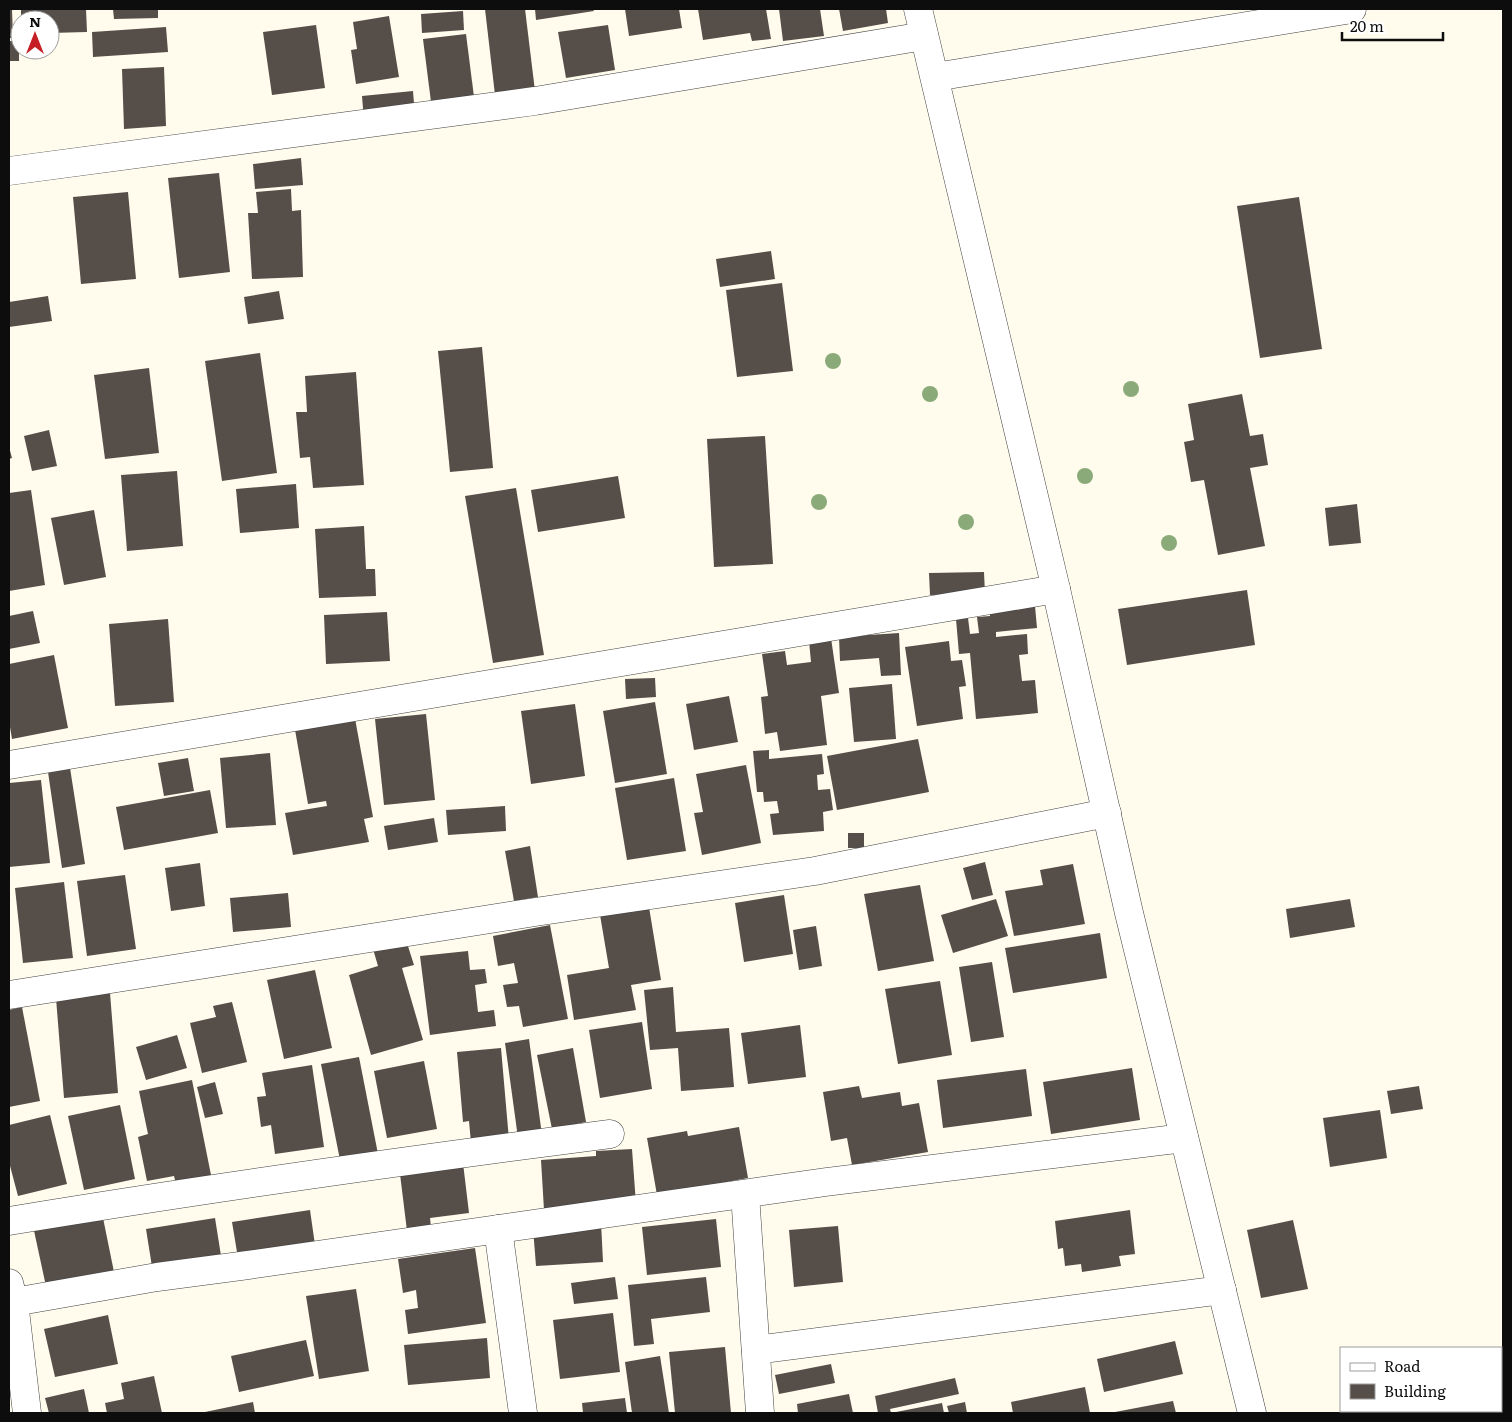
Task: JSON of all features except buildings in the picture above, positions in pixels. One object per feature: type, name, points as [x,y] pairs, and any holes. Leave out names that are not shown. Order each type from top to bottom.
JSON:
[{"type":"street","points":[[918,9],[1056,589],[1129,913],[1252,1413]]},
{"type":"street","points":[[934,77],[1352,9]]},
{"type":"street","points":[[9,171],[535,101],[924,36]]},
{"type":"street","points":[[9,765],[1056,589]]},
{"type":"street","points":[[9,995],[516,915],[814,871],[1107,813]]},
{"type":"street","points":[[9,1221],[358,1167],[610,1134]]},
{"type":"street","points":[[20,1397],[11,1292],[157,1277],[836,1180],[1184,1138]]},
{"type":"street","points":[[745,1194],[760,1413]]},
{"type":"street","points":[[498,1229],[523,1413]]},
{"type":"street","points":[[756,1350],[1222,1290]]}]
